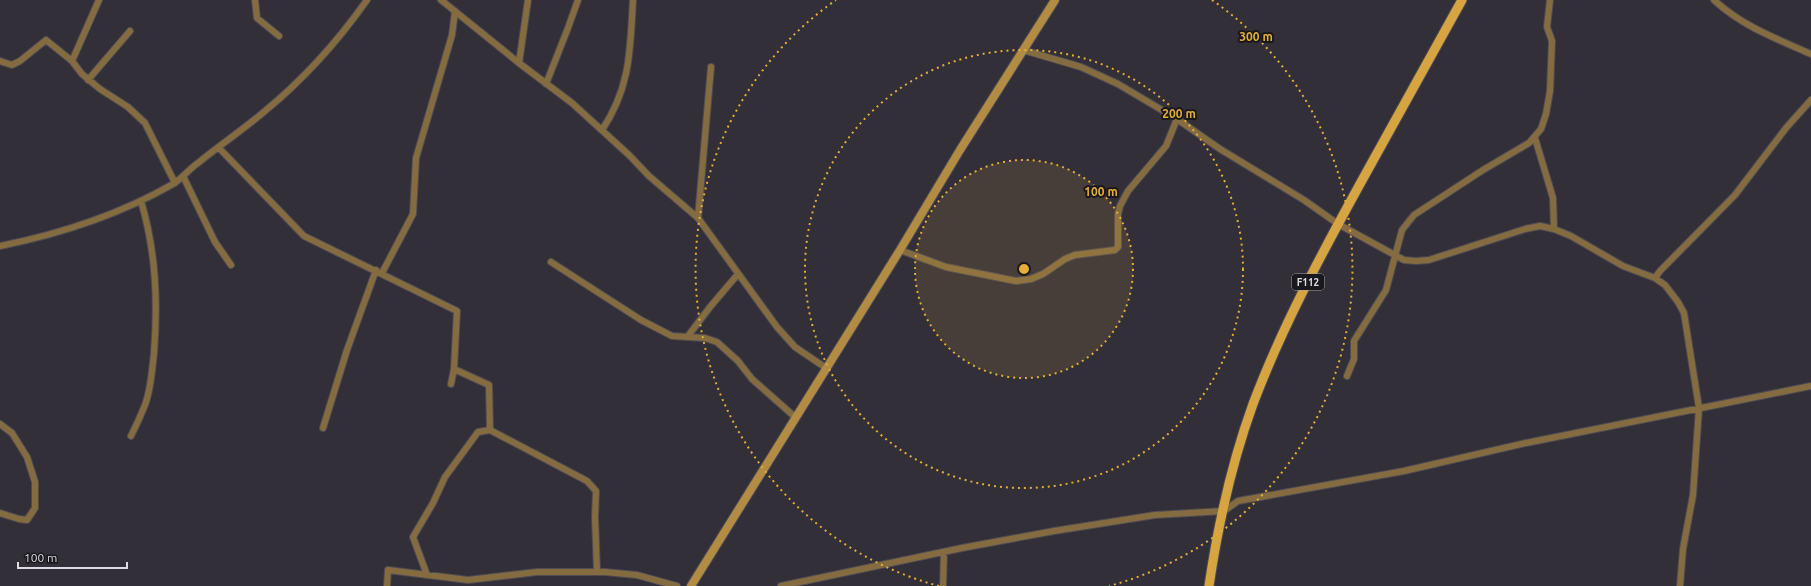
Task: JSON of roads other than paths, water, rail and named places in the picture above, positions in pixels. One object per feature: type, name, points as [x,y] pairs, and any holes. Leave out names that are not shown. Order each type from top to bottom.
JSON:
[{"type":"main road","points":[[691,586],[900,250],[960,150],[1055,0]]},
{"type":"main road","name":"F112","points":[[1210,586],[1224,511],[1237,457],[1256,398],[1284,329],[1338,224],[1462,0]]},
{"type":"street","points":[[72,61],[99,0]]},
{"type":"street","points":[[254,0],[257,18],[279,36]]},
{"type":"street","points":[[0,246],[50,235],[85,224],[141,202],[175,183],[198,162],[219,148],[294,86],[350,24],[367,0]]},
{"type":"street","points":[[441,0],[519,63],[572,103],[650,176],[698,218],[776,327],[795,347],[826,368]]},
{"type":"street","points":[[519,63],[528,0]]},
{"type":"street","points":[[546,84],[578,0]]},
{"type":"street","points":[[602,130],[614,112],[625,81],[630,54],[633,0]]},
{"type":"street","points":[[1347,376],[1354,359],[1354,341],[1386,290],[1402,230],[1414,215],[1483,170],[1518,150],[1535,138],[1541,129],[1546,114],[1550,91],[1552,40],[1547,27],[1550,0]]},
{"type":"street","points":[[1714,0],[1739,20],[1762,33],[1811,54]]},
{"type":"street","points":[[322,428],[346,350],[379,271],[413,214],[416,158],[452,35],[455,11]]},
{"type":"street","points":[[88,80],[130,31]]},
{"type":"street","points":[[0,62],[12,64],[20,61],[46,40],[72,61],[88,80],[128,107],[145,123],[175,183]]},
{"type":"street","points":[[1023,50],[1081,67],[1118,84],[1177,119],[1220,149],[1304,200],[1338,224],[1395,256],[1410,261],[1429,260],[1525,229],[1540,226],[1554,229],[1570,236],[1623,266],[1655,278],[1666,286],[1684,313],[1699,408],[1693,495],[1683,549],[1680,586]]},
{"type":"street","points":[[698,218],[711,67]]},
{"type":"street","points":[[1655,278],[1660,271],[1734,195],[1786,128],[1811,100]]},
{"type":"street","points":[[900,250],[946,267],[1016,281],[1031,279],[1043,274],[1065,259],[1075,255],[1115,250],[1118,247],[1118,214],[1120,206],[1128,191],[1166,146],[1177,119]]},
{"type":"street","points":[[1535,138],[1553,198],[1554,229]]},
{"type":"street","points":[[219,148],[304,236],[379,271],[457,311],[454,369],[451,384]]},
{"type":"street","points":[[183,176],[215,242],[231,265]]},
{"type":"street","points":[[131,436],[145,404],[152,375],[156,327],[156,285],[153,253],[141,202]]},
{"type":"street","points":[[551,262],[672,336],[688,336],[717,342],[730,353],[752,378],[795,417]]},
{"type":"street","points":[[688,336],[738,274]]},
{"type":"street","points":[[454,369],[489,385],[490,430]]},
{"type":"street","points":[[781,586],[1054,531],[1155,515],[1224,511],[1238,501],[1404,471],[1519,445],[1811,386]]},
{"type":"street","points":[[0,424],[12,433],[27,456],[35,482],[36,508],[27,520],[0,513]]},
{"type":"street","points":[[427,575],[413,537],[433,504],[445,476],[478,432],[490,430],[587,481],[596,491],[595,516],[597,572]]},
{"type":"street","points":[[943,586],[944,552]]},
{"type":"street","points":[[387,586],[388,570],[468,580],[537,572],[597,572],[637,576],[677,586]]}]
